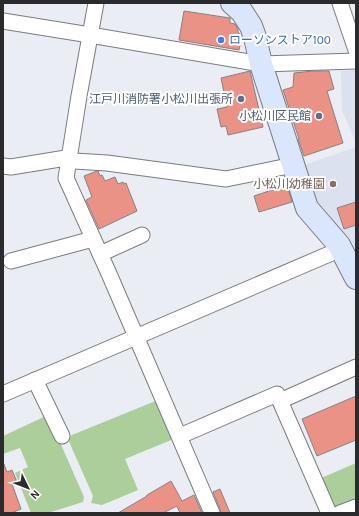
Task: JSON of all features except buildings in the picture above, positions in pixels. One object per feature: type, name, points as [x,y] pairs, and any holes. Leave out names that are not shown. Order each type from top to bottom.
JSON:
[{"type":"street","points":[[96,3],[66,178],[180,436],[212,513]]},
{"type":"street","points":[[232,3],[242,12],[251,26],[261,64],[307,208],[339,244],[356,278]]},
{"type":"street","points":[[340,3],[356,50]]},
{"type":"street","points":[[3,20],[261,64],[356,61]]},
{"type":"street","points":[[3,166],[11,167],[66,158],[74,161],[107,163],[226,179],[293,165]]},
{"type":"street","points":[[100,254],[142,235]]},
{"type":"street","points":[[11,261],[93,239]]},
{"type":"street","points":[[3,394],[341,249]]},
{"type":"street","points":[[280,401],[356,368]]},
{"type":"street","points":[[35,380],[62,436]]},
{"type":"street","points":[[180,436],[276,394],[329,513]]},
{"type":"street","points":[[340,513],[356,507]]},
{"type":"shaded area","points":[[356,70],[356,142],[342,111],[341,71]]},
{"type":"shaded area","name":"小松川幼稚園","points":[[356,147],[356,258],[316,204],[304,165]]},
{"type":"green space","points":[[158,400],[176,438],[125,459],[138,490],[102,505],[91,503],[93,496],[67,437]]},
{"type":"green space","points":[[48,415],[84,497],[83,502],[48,513],[31,513],[15,473],[28,467],[20,448],[3,454],[3,436]]},
{"type":"green space","points":[[356,463],[356,503],[333,513],[319,479]]},
{"type":"place","name":"ローソンストア100","points":[[221,40]]},
{"type":"place","name":"江戸川消防署小松川出張所","points":[[241,99]]},
{"type":"place","name":"小松川区民館","points":[[319,116]]},
{"type":"place","name":"小松川幼稚園","points":[[333,184]]}]
